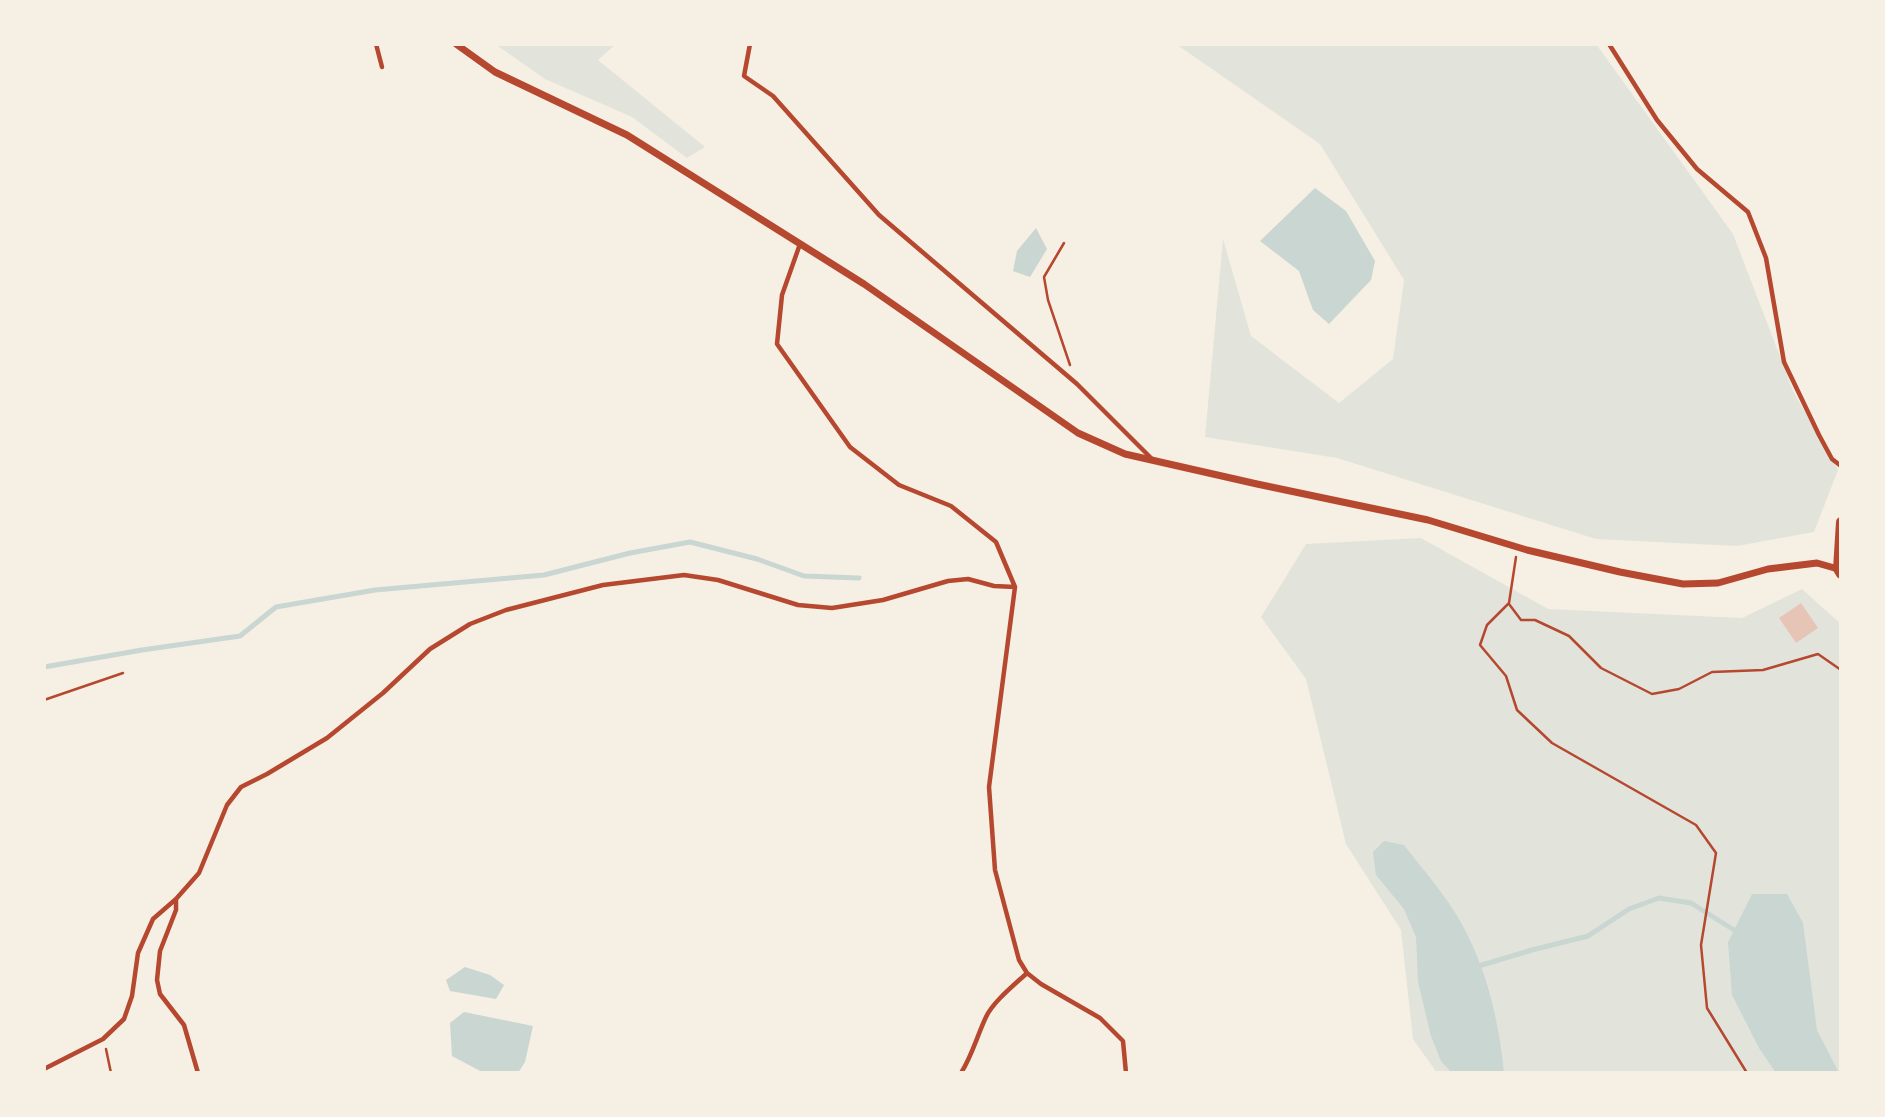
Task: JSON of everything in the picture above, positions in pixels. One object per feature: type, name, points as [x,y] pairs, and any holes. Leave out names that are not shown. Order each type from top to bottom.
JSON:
[{"type":"street","points":[[456,44],[495,72],[627,135],[864,284],[1077,433],[1125,454],[1428,520],[1517,547],[1683,584],[1718,583],[1768,569],[1817,563],[1840,571],[1841,522]]},
{"type":"lane","points":[[376,44],[383,68]]},
{"type":"lane","points":[[750,44],[744,76],[773,96],[879,215],[1077,384],[1155,462]]},
{"type":"lane","points":[[1609,44],[1657,120],[1697,169],[1748,212],[1766,258],[1784,362],[1832,459],[1841,466]]},
{"type":"lane","points":[[800,244],[782,295],[777,344],[850,447],[899,485],[951,506],[996,542],[1015,587],[989,787],[995,870],[1019,960],[1027,973],[1100,1018],[1123,1041],[1126,1073]]},
{"type":"lane","points":[[44,1069],[103,1039],[124,1019],[132,996],[138,953],[152,919],[199,873],[227,805],[241,787],[327,738],[383,693],[430,649],[470,624],[506,610],[603,586],[684,575],[718,580],[798,605],[832,608],[883,600],[948,581],[968,579],[994,586],[1015,587]]},
{"type":"lane","points":[[176,898],[176,910],[160,951],[157,980],[160,994],[184,1025],[198,1073]]},
{"type":"lane","points":[[961,1073],[967,1065],[987,1014],[1027,973]]},
{"type":"path","points":[[1064,243],[1044,277],[1048,300],[1077,384]]},
{"type":"path","points":[[1517,547],[1509,603],[1486,625],[1480,645],[1506,676],[1517,710],[1552,743],[1696,825],[1716,853],[1701,946],[1707,1008],[1746,1073]]},
{"type":"path","points":[[1509,603],[1521,620],[1535,620],[1569,636],[1601,668],[1652,694],[1679,689],[1712,672],[1763,670],[1818,654],[1841,670]]},
{"type":"path","points":[[44,700],[123,673]]},
{"type":"path","points":[[103,1039],[111,1073]]},
{"type":"shaded area","points":[[495,44],[616,44],[598,60],[705,147],[687,158],[632,117],[545,79]]},
{"type":"shaded area","points":[[1176,44],[1596,44],[1733,234],[1794,393],[1838,470],[1814,532],[1737,546],[1596,539],[1337,458],[1205,437],[1223,239],[1251,336],[1339,403],[1393,359],[1404,280],[1320,144]]},
{"type":"shaded area","points":[[1315,188],[1346,211],[1375,261],[1371,280],[1329,324],[1313,310],[1299,271],[1260,241]]},
{"type":"shaded area","points":[[1036,228],[1047,249],[1030,277],[1013,271],[1017,251]]},
{"type":"shaded area","points":[[1421,538],[1548,609],[1742,618],[1802,589],[1841,624],[1841,1073],[1437,1073],[1413,1039],[1401,930],[1346,844],[1306,679],[1261,617],[1306,544]]},
{"type":"shaded area","points":[[1384,841],[1404,845],[1444,896],[1466,932],[1489,991],[1504,1073],[1452,1073],[1441,1061],[1431,1036],[1418,982],[1416,937],[1404,909],[1376,875],[1373,852]]},
{"type":"shaded area","points":[[1752,894],[1787,894],[1803,923],[1817,1030],[1839,1073],[1776,1073],[1759,1048],[1732,995],[1728,942]]},
{"type":"shaded area","points":[[465,967],[490,975],[504,985],[496,999],[450,991],[446,980]]},
{"type":"shaded area","points":[[464,1012],[533,1026],[525,1062],[518,1073],[484,1073],[452,1056],[450,1023]]},
{"type":"building","points":[[1801,603],[1818,628],[1796,643],[1779,618]]},
{"type":"waterway","points":[[44,667],[240,636],[276,607],[375,590],[544,575],[630,553],[690,542],[757,559],[804,576],[859,578]]},
{"type":"waterway","points":[[1482,965],[1588,936],[1629,909],[1659,898],[1691,903],[1734,930]]}]
